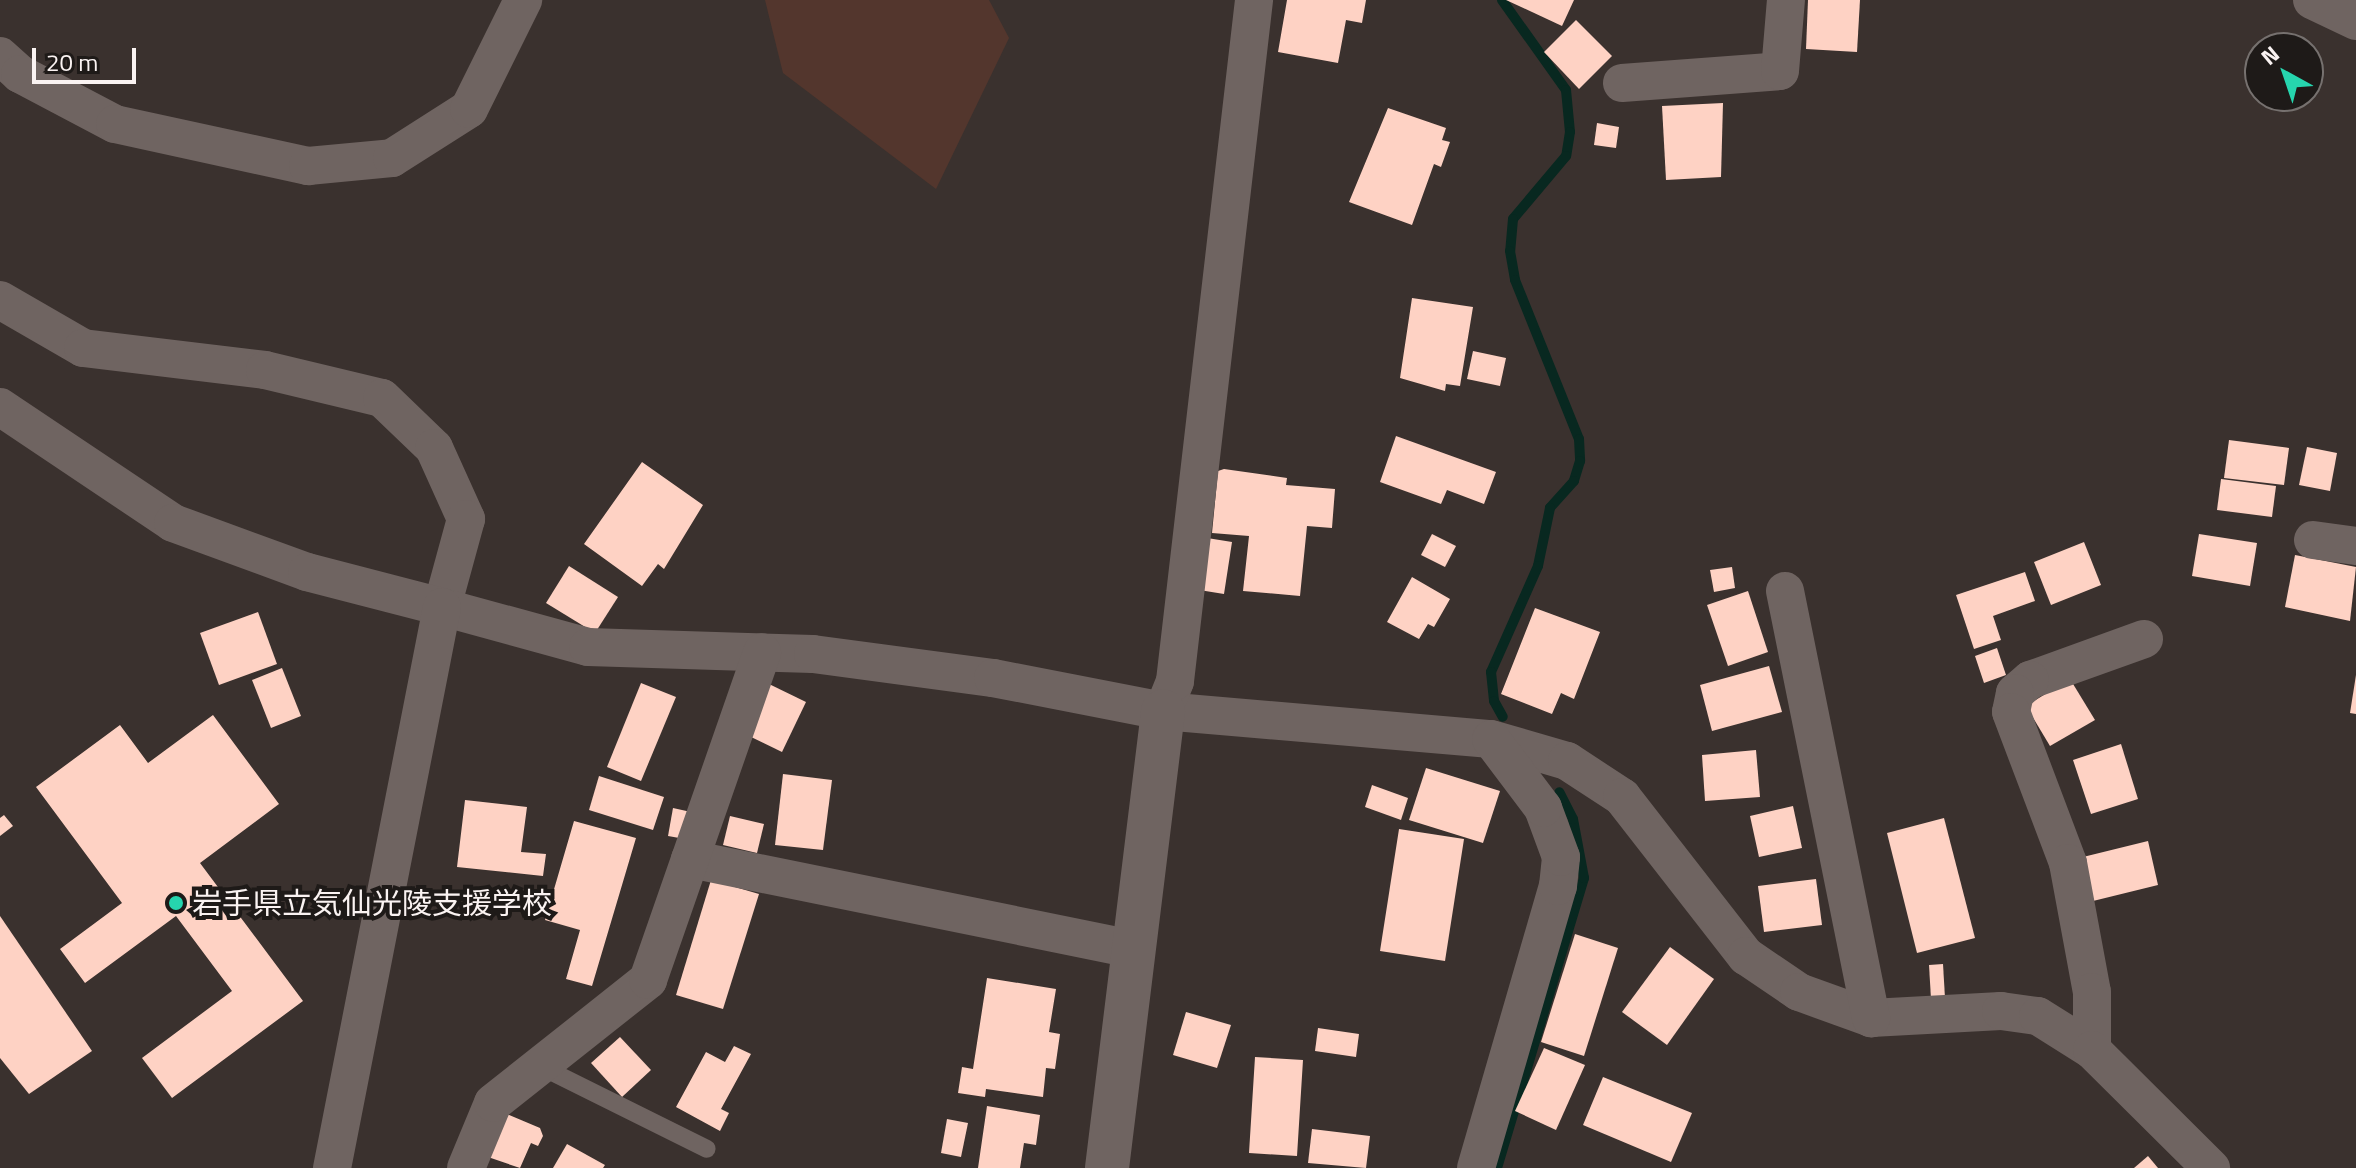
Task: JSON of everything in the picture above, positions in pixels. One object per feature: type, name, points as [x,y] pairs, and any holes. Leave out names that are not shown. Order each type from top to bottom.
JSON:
[{"type":"street","points":[[0,56],[20,74],[115,124],[308,166],[392,158],[469,109],[523,0]]},
{"type":"street","points":[[1107,1168],[1163,711],[1175,681],[1254,0]]},
{"type":"street","points":[[1622,83],[1780,71],[1786,0]]},
{"type":"street","points":[[2312,0],[2356,21]]},
{"type":"street","points":[[0,300],[83,348],[265,370],[382,398],[434,448],[466,519],[442,607],[332,1168]]},
{"type":"street","points":[[0,407],[173,523],[307,572],[588,647],[813,654],[993,678],[1163,711],[1491,739],[1567,761],[1596,777],[1622,797],[1746,956],[1799,992],[1871,1018],[2001,1011],[2038,1016],[2092,1050],[2211,1168]]},
{"type":"street","points":[[2313,540],[2356,546]]},
{"type":"street","points":[[1785,591],[1871,1018]]},
{"type":"street","points":[[2092,1050],[2092,992],[2068,863],[2011,712],[2015,693],[2030,680],[2144,639]]},
{"type":"street","points":[[466,1168],[493,1103],[648,980],[762,652]]},
{"type":"street","points":[[1476,1168],[1558,886],[1561,857],[1543,808],[1491,739]]},
{"type":"street","points":[[690,859],[1134,949]]},
{"type":"lane","points":[[540,1066],[707,1149]]},
{"type":"shaded area","points":[[765,0],[989,0],[1009,38],[936,189],[783,73]]},
{"type":"building","points":[[1287,0],[1366,0],[1362,23],[1346,20],[1338,63],[1278,52]]},
{"type":"building","points":[[1506,0],[1574,0],[1562,26]]},
{"type":"building","points":[[1808,0],[1860,0],[1857,52],[1806,49]]},
{"type":"building","points":[[1576,20],[1612,56],[1579,89],[1544,52]]},
{"type":"building","points":[[1723,103],[1721,177],[1666,180],[1662,106]]},
{"type":"building","points":[[1388,108],[1446,128],[1442,140],[1450,142],[1441,167],[1434,164],[1412,225],[1349,202]]},
{"type":"building","points":[[1597,123],[1619,127],[1616,148],[1594,145]]},
{"type":"building","points":[[1412,298],[1473,307],[1460,386],[1446,384],[1445,391],[1400,378]]},
{"type":"building","points":[[1473,351],[1506,358],[1500,386],[1467,379]]},
{"type":"building","points":[[1396,436],[1496,472],[1484,504],[1447,490],[1441,504],[1380,482]]},
{"type":"building","points":[[2229,440],[2289,448],[2284,485],[2224,478]]},
{"type":"building","points":[[2307,447],[2337,453],[2330,491],[2299,485]]},
{"type":"building","points":[[642,462],[703,505],[664,569],[658,564],[642,586],[584,544]]},
{"type":"building","points":[[1224,469],[1287,478],[1286,485],[1335,489],[1332,528],[1307,526],[1300,596],[1243,591],[1249,536],[1212,533],[1218,471]]},
{"type":"building","points":[[2221,479],[2276,486],[2272,517],[2217,510]]},
{"type":"building","points":[[1432,534],[1456,546],[1445,567],[1421,555]]},
{"type":"building","points":[[2199,534],[2257,543],[2250,586],[2192,576]]},
{"type":"building","points":[[1201,537],[1232,542],[1224,594],[1193,589]]},
{"type":"building","points":[[2084,542],[2101,585],[2051,605],[2034,562]]},
{"type":"building","points":[[2295,555],[2356,567],[2350,621],[2285,607]]},
{"type":"building","points":[[569,566],[618,597],[595,633],[546,603]]},
{"type":"building","points":[[1732,567],[1735,588],[1714,592],[1710,570]]},
{"type":"building","points":[[2025,572],[2035,601],[1993,616],[2001,640],[1974,649],[1956,595]]},
{"type":"building","points":[[1412,577],[1450,599],[1434,627],[1428,624],[1419,639],[1387,622]]},
{"type":"building","points":[[1748,591],[1768,652],[1728,666],[1707,605]]},
{"type":"building","points":[[1535,608],[1600,632],[1574,699],[1561,693],[1552,714],[1501,694]]},
{"type":"building","points":[[258,612],[277,664],[219,685],[200,633]]},
{"type":"building","points":[[1997,648],[2006,675],[1984,683],[1975,656]]},
{"type":"building","points":[[1769,666],[1782,712],[1712,731],[1700,685]]},
{"type":"building","points":[[282,668],[301,716],[271,728],[252,680]]},
{"type":"building","points":[[2356,675],[2356,714],[2350,713]]},
{"type":"building","points":[[2070,679],[2095,720],[2050,746],[2026,706]]},
{"type":"building","points":[[641,683],[676,697],[641,781],[607,767]]},
{"type":"building","points":[[769,684],[806,702],[782,752],[745,734]]},
{"type":"building","points":[[213,715],[279,804],[200,863],[303,1001],[172,1098],[142,1058],[232,991],[176,916],[85,983],[60,949],[122,903],[36,787],[120,725],[148,763]]},
{"type":"building","points":[[2121,744],[2138,799],[2091,814],[2073,760]]},
{"type":"building","points":[[1756,750],[1760,797],[1705,801],[1702,755]]},
{"type":"building","points":[[1426,768],[1500,791],[1483,843],[1409,820]]},
{"type":"building","points":[[783,774],[832,780],[823,850],[775,845]]},
{"type":"building","points":[[599,776],[664,797],[653,830],[589,810]]},
{"type":"building","points":[[1372,785],[1408,798],[1401,820],[1365,807]]},
{"type":"building","points":[[465,800],[527,807],[521,852],[546,854],[543,876],[457,867]]},
{"type":"building","points":[[1793,806],[1802,848],[1759,857],[1750,816]]},
{"type":"building","points":[[673,808],[691,812],[685,839],[668,836]]},
{"type":"building","points":[[4,815],[13,826],[0,836],[0,818]]},
{"type":"building","points":[[730,816],[764,824],[757,853],[723,845]]},
{"type":"building","points":[[1944,818],[1975,938],[1917,953],[1887,833]]},
{"type":"building","points":[[574,821],[636,838],[592,986],[566,979],[580,930],[545,920]]},
{"type":"building","points":[[1399,829],[1464,839],[1445,961],[1380,951]]},
{"type":"building","points":[[2148,841],[2158,885],[2093,901],[2083,857]]},
{"type":"building","points":[[1816,879],[1822,925],[1764,932],[1758,886]]},
{"type":"building","points":[[711,880],[759,894],[723,1009],[676,995]]},
{"type":"building","points":[[0,916],[92,1051],[29,1094],[0,1058]]},
{"type":"building","points":[[1575,934],[1618,948],[1584,1056],[1541,1042]]},
{"type":"building","points":[[1670,947],[1714,979],[1667,1045],[1622,1012]]},
{"type":"building","points":[[1943,964],[1945,998],[1931,999],[1929,965]]},
{"type":"building","points":[[987,978],[1056,989],[1049,1032],[1060,1034],[1055,1069],[1046,1068],[1043,1097],[986,1089],[985,1097],[958,1093],[962,1067],[973,1069]]},
{"type":"building","points":[[1186,1012],[1231,1025],[1217,1068],[1173,1055]]},
{"type":"building","points":[[1318,1028],[1359,1034],[1356,1057],[1315,1051]]},
{"type":"building","points":[[620,1037],[651,1070],[622,1097],[591,1063]]},
{"type":"building","points":[[734,1046],[751,1054],[721,1109],[729,1113],[720,1131],[676,1107],[706,1052],[725,1062]]},
{"type":"building","points":[[1544,1048],[1585,1065],[1556,1130],[1515,1111]]},
{"type":"building","points":[[1255,1057],[1303,1060],[1297,1156],[1249,1153]]},
{"type":"building","points":[[1603,1077],[1692,1113],[1671,1162],[1583,1125]]},
{"type":"building","points":[[987,1106],[1040,1115],[1036,1145],[1024,1143],[1020,1168],[978,1168]]},
{"type":"building","points":[[507,1114],[540,1128],[543,1136],[538,1146],[531,1143],[520,1168],[488,1157]]},
{"type":"building","points":[[947,1119],[968,1123],[961,1157],[941,1153]]},
{"type":"building","points":[[1312,1129],[1370,1136],[1366,1168],[1308,1163]]},
{"type":"building","points":[[567,1144],[605,1165],[603,1168],[553,1168]]},
{"type":"building","points":[[2148,1156],[2158,1168],[2134,1168]]},
{"type":"waterway","points":[[1502,0],[1566,90],[1570,132],[1566,156],[1513,219],[1510,251],[1515,280],[1579,439],[1580,461],[1574,481],[1550,508],[1538,566],[1491,672],[1494,701],[1503,717]]},
{"type":"waterway","points":[[1497,1168],[1584,878],[1573,819],[1559,792]]},
{"type":"place","name":"岩手県立気仙光陵支援学校","points":[[176,903]]}]
